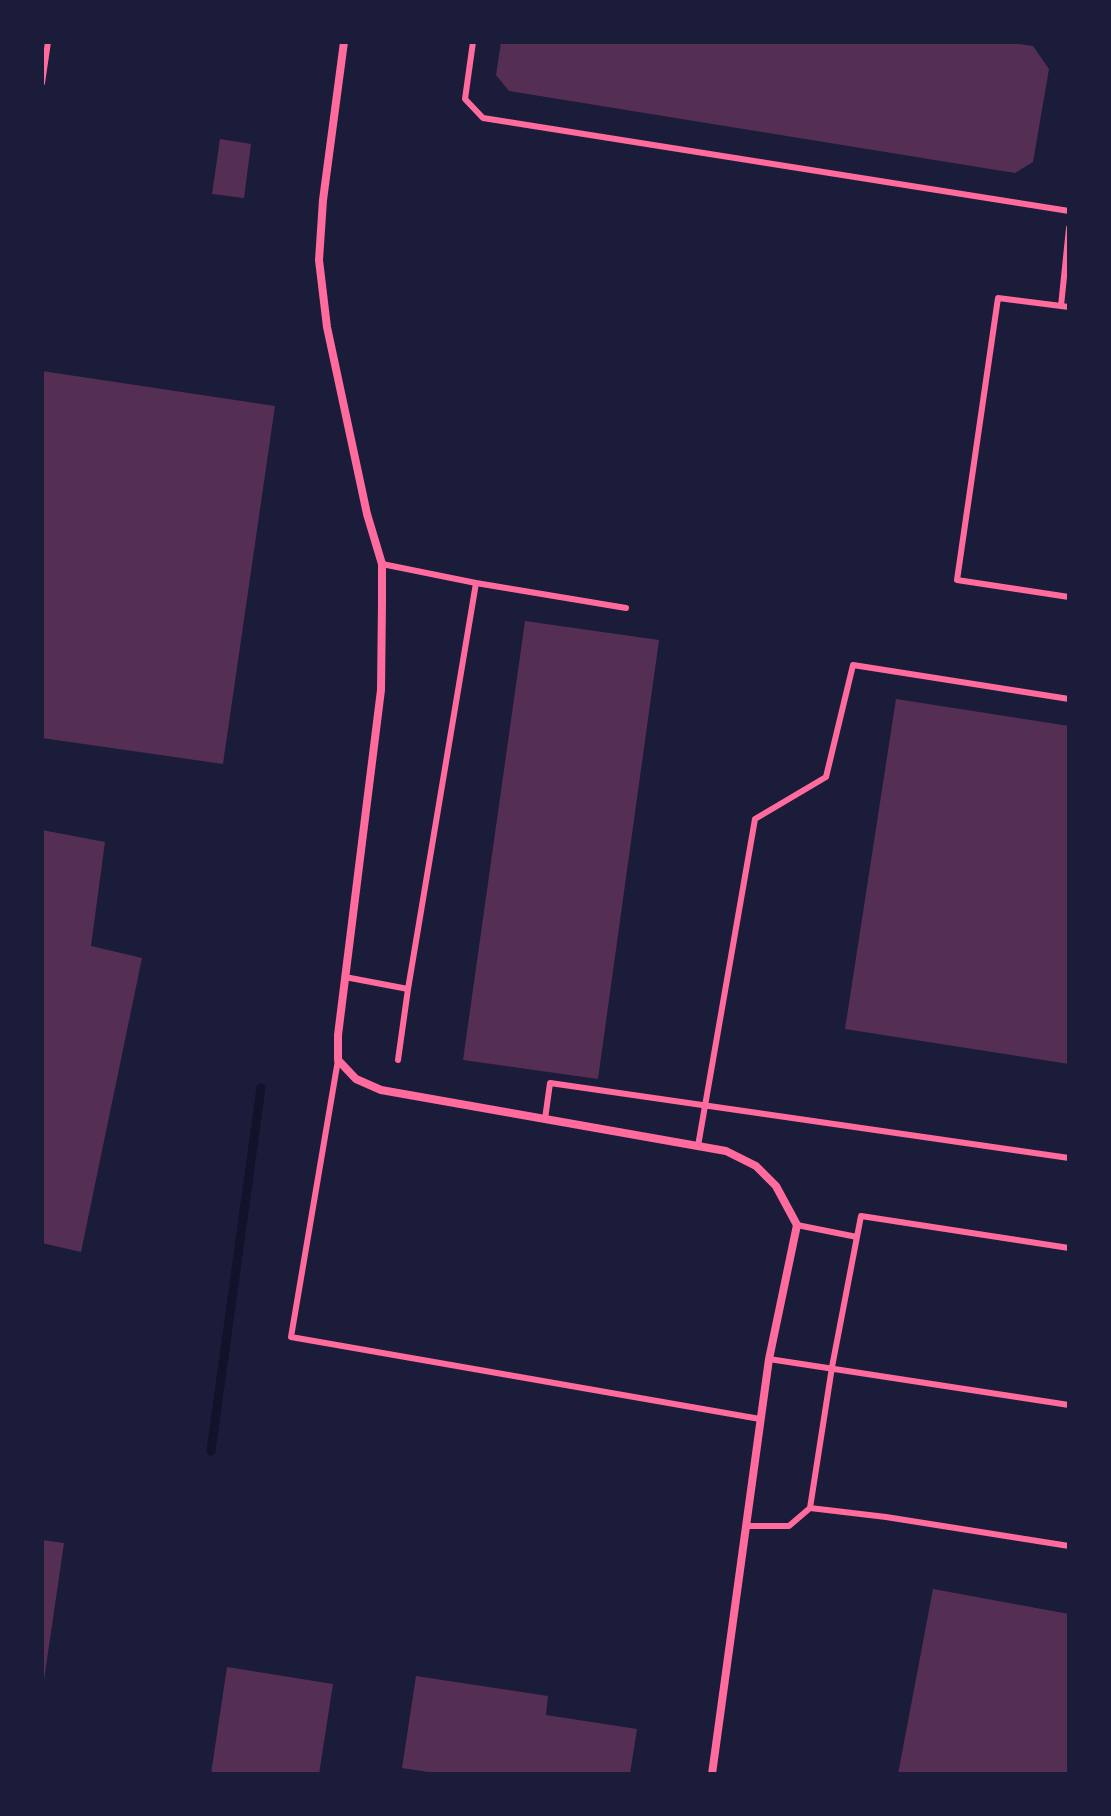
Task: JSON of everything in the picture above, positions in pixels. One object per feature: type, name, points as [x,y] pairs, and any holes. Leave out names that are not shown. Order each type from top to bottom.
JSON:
[{"type":"street","points":[[344,42],[323,200],[319,260],[327,327],[367,514],[382,564],[381,690],[338,1035],[338,1060],[356,1079],[381,1090],[726,1151],[756,1166],[776,1186],[797,1225],[769,1359],[712,1774]]},
{"type":"lane","points":[[42,83],[48,42]]},
{"type":"lane","points":[[473,42],[465,99],[483,118],[1069,211]]},
{"type":"lane","points":[[1069,228],[1065,307],[998,298],[957,580],[1069,597]]},
{"type":"lane","points":[[382,564],[626,608]]},
{"type":"lane","points":[[398,1060],[476,583]]},
{"type":"lane","points":[[698,1146],[755,819],[826,777],[853,665],[1069,699]]},
{"type":"lane","points":[[345,977],[408,989]]},
{"type":"lane","points":[[338,1060],[291,1337],[760,1419]]},
{"type":"lane","points":[[545,1119],[550,1083],[1069,1158]]},
{"type":"lane","points":[[746,1526],[789,1526],[810,1508],[832,1367],[861,1216],[1069,1248]]},
{"type":"lane","points":[[797,1225],[857,1237]]},
{"type":"lane","points":[[769,1359],[1069,1405]]},
{"type":"lane","points":[[810,1508],[1069,1546]]},
{"type":"building","points":[[501,42],[1005,42],[1033,46],[1049,69],[1033,162],[1015,173],[509,91],[496,75]]},
{"type":"building","points":[[220,139],[251,144],[244,198],[212,194]]},
{"type":"building","points":[[42,371],[275,406],[223,764],[42,738]]},
{"type":"building","points":[[525,621],[659,640],[598,1079],[463,1060]]},
{"type":"building","points":[[896,699],[1069,726],[1069,1064],[845,1029]]},
{"type":"building","points":[[42,830],[105,842],[91,946],[142,958],[81,1252],[42,1243]]},
{"type":"building","points":[[42,1540],[64,1543],[44,1680],[42,1680]]},
{"type":"building","points":[[933,1589],[1069,1614],[1069,1774],[898,1774]]},
{"type":"building","points":[[227,1667],[333,1684],[319,1774],[211,1774]]},
{"type":"building","points":[[416,1676],[548,1696],[546,1715],[637,1729],[630,1774],[441,1774],[402,1768]]},
{"type":"waterway","points":[[211,1451],[261,1088]]}]
